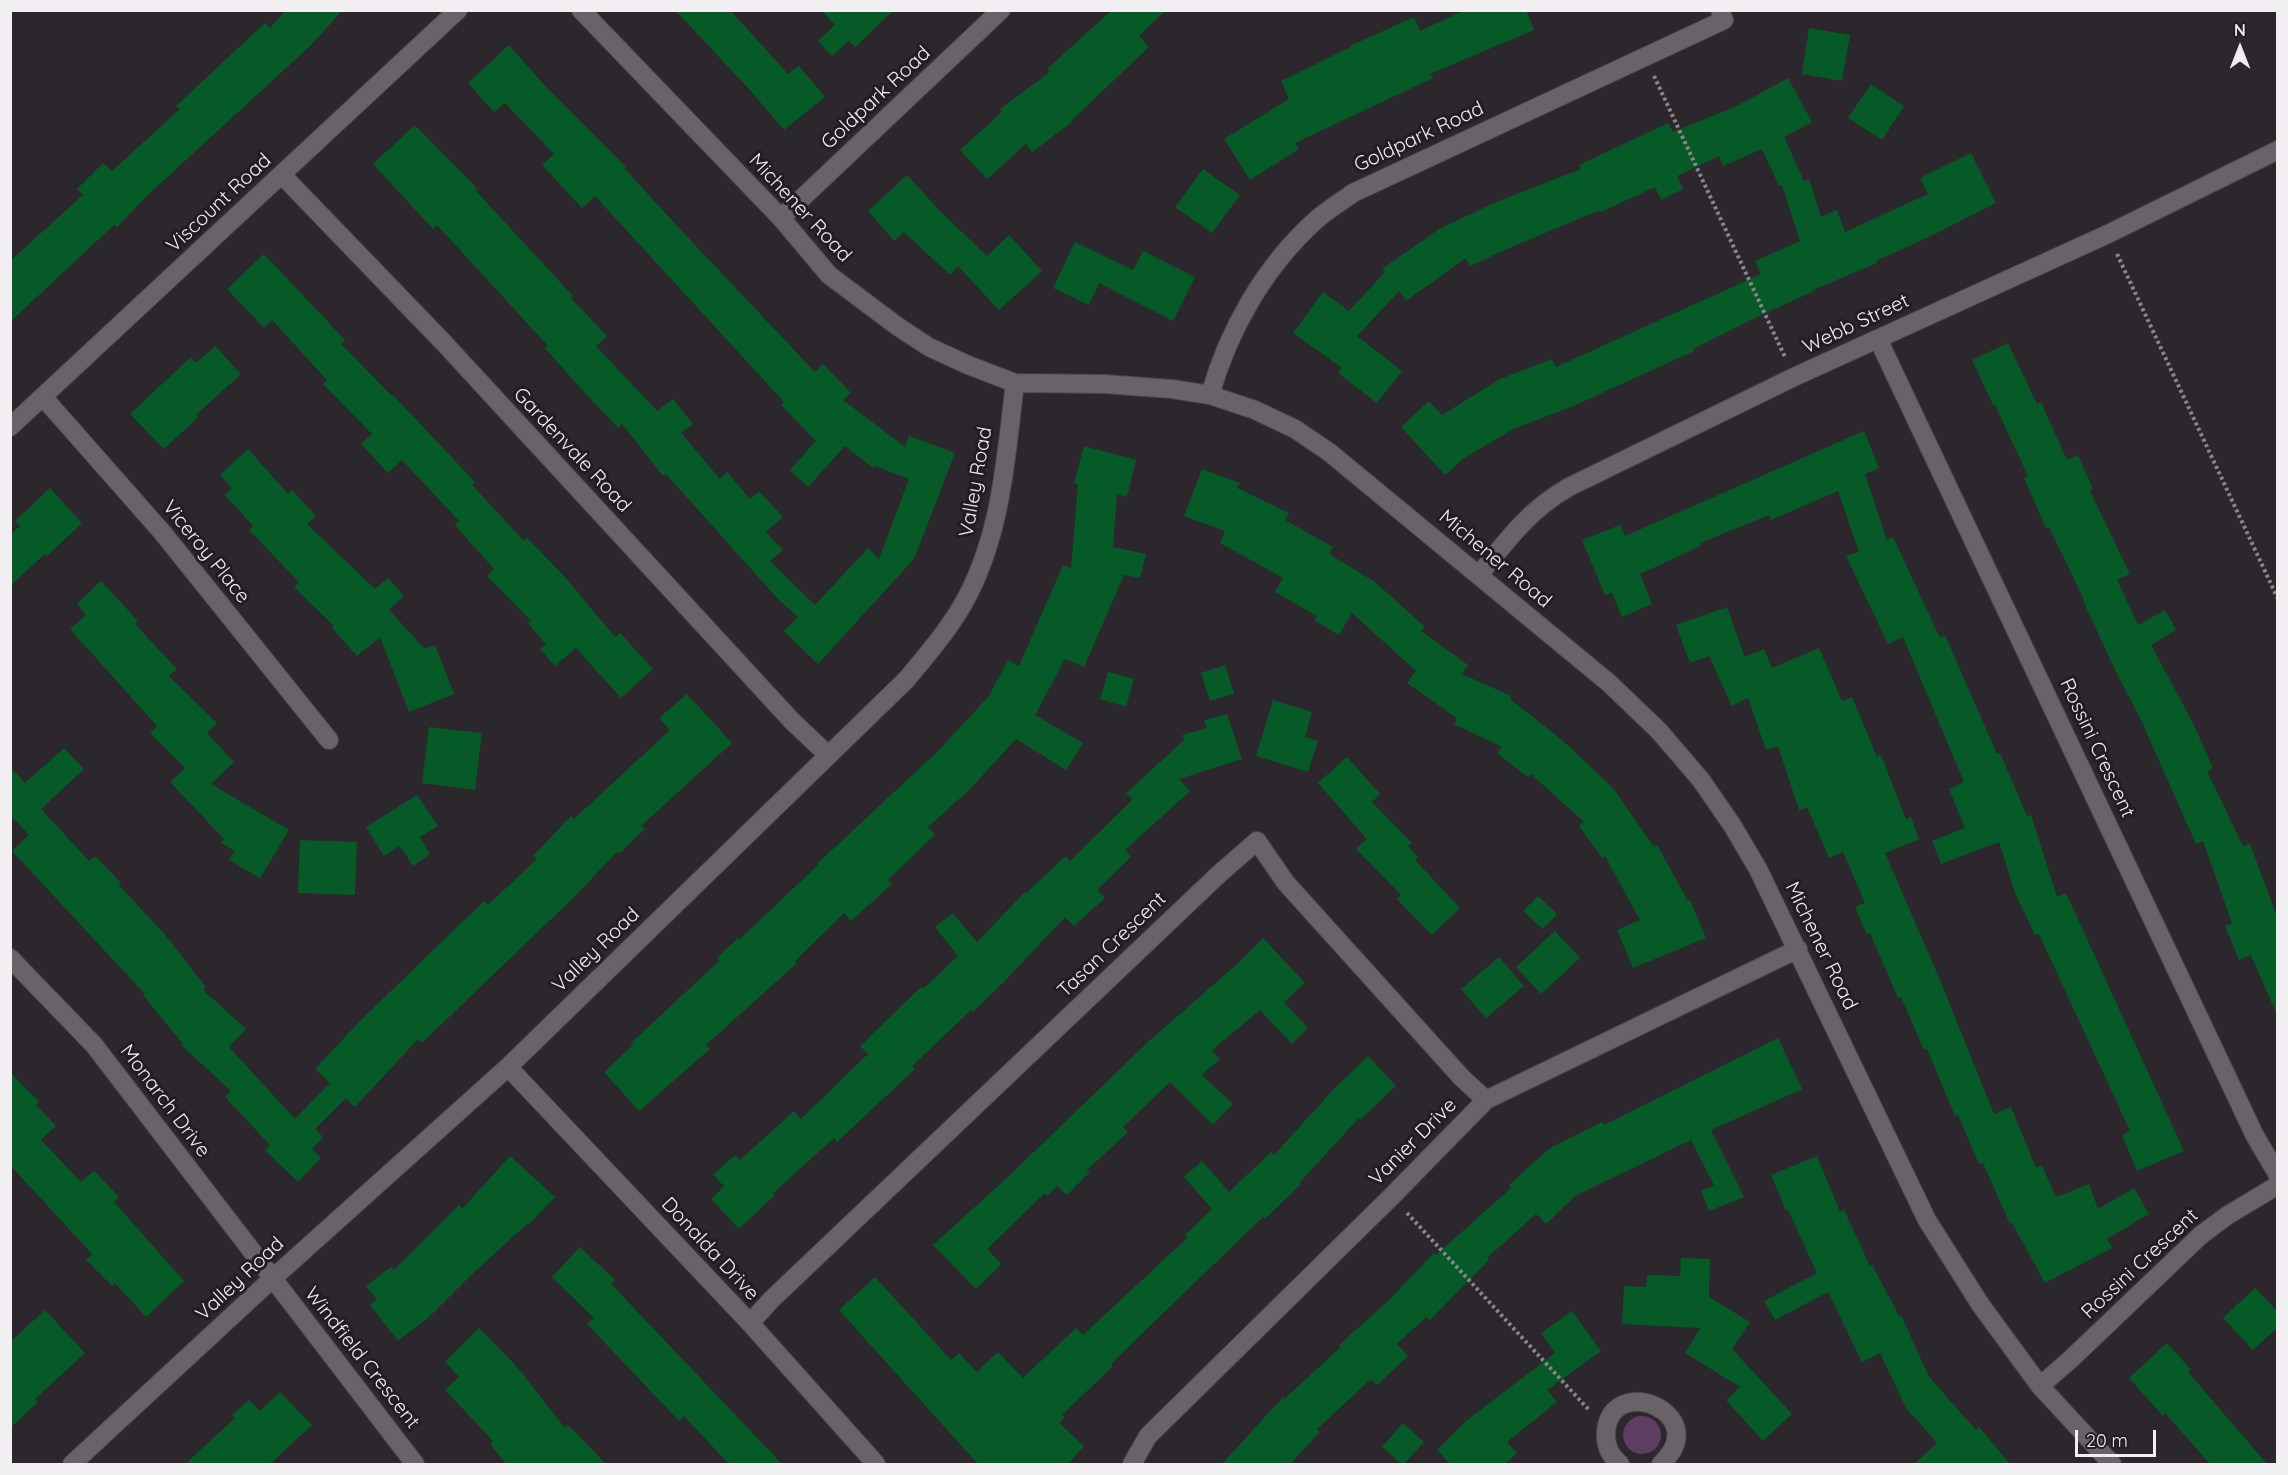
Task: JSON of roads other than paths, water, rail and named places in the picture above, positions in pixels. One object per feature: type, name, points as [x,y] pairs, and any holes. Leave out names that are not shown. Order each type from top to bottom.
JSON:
[{"type":"street","name":"Viscount Road","points":[[10,427],[458,10]]},
{"type":"street","name":"Michener Road","points":[[581,10],[781,218],[829,275],[929,347],[1015,383],[1104,384],[1172,388],[1210,395],[1255,410],[1303,435],[1329,452],[1609,683],[1659,731],[1701,780],[1732,825],[1758,869],[1798,949],[1927,1220],[1980,1304],[2040,1386],[2112,1464]]},
{"type":"street","name":"Goldpark Road","points":[[781,218],[1001,10]]},
{"type":"street","name":"Goldpark Road","points":[[1210,395],[1221,356],[1255,294],[1284,252],[1317,219],[1353,193],[1724,20],[1720,10]]},
{"type":"street","name":"Webb Street","points":[[1479,575],[1530,513],[1549,498],[1794,377],[2108,234],[2277,150]]},
{"type":"street","name":"Gardenvale Road","points":[[282,175],[444,343],[792,721],[828,755]]},
{"type":"street","name":"Rossini Crescent","points":[[1878,339],[2255,1136],[2277,1175]]},
{"type":"street","name":"Valley Road","points":[[72,1464],[508,1067],[907,679],[943,635],[969,593],[987,552],[999,509],[1015,383]]},
{"type":"street","name":"Viceroy Place","points":[[43,397],[162,532],[329,740]]},
{"type":"street","name":"Tasan Crescent","points":[[750,1323],[1132,956],[1257,841],[1286,883],[1462,1077],[1486,1100]]},
{"type":"street","name":"Vanier Drive","points":[[1132,1464],[1148,1436],[1392,1196],[1486,1100],[1798,949]]},
{"type":"street","name":"Monarch Drive","points":[[14,967],[93,1045],[272,1280]]},
{"type":"street","name":"Donalda Drive","points":[[508,1067],[750,1323],[876,1464]]},
{"type":"street","name":"Rossini Crescent","points":[[2040,1386],[2201,1234],[2277,1185]]},
{"type":"street","name":"Windfield Crescent","points":[[272,1280],[415,1464]]},
{"type":"street","points":[[1615,1463],[1605,1440],[1606,1428],[1610,1418],[1618,1409],[1639,1401],[1650,1402],[1660,1407],[1669,1415],[1674,1425],[1676,1437],[1674,1448],[1661,1464]]}]
